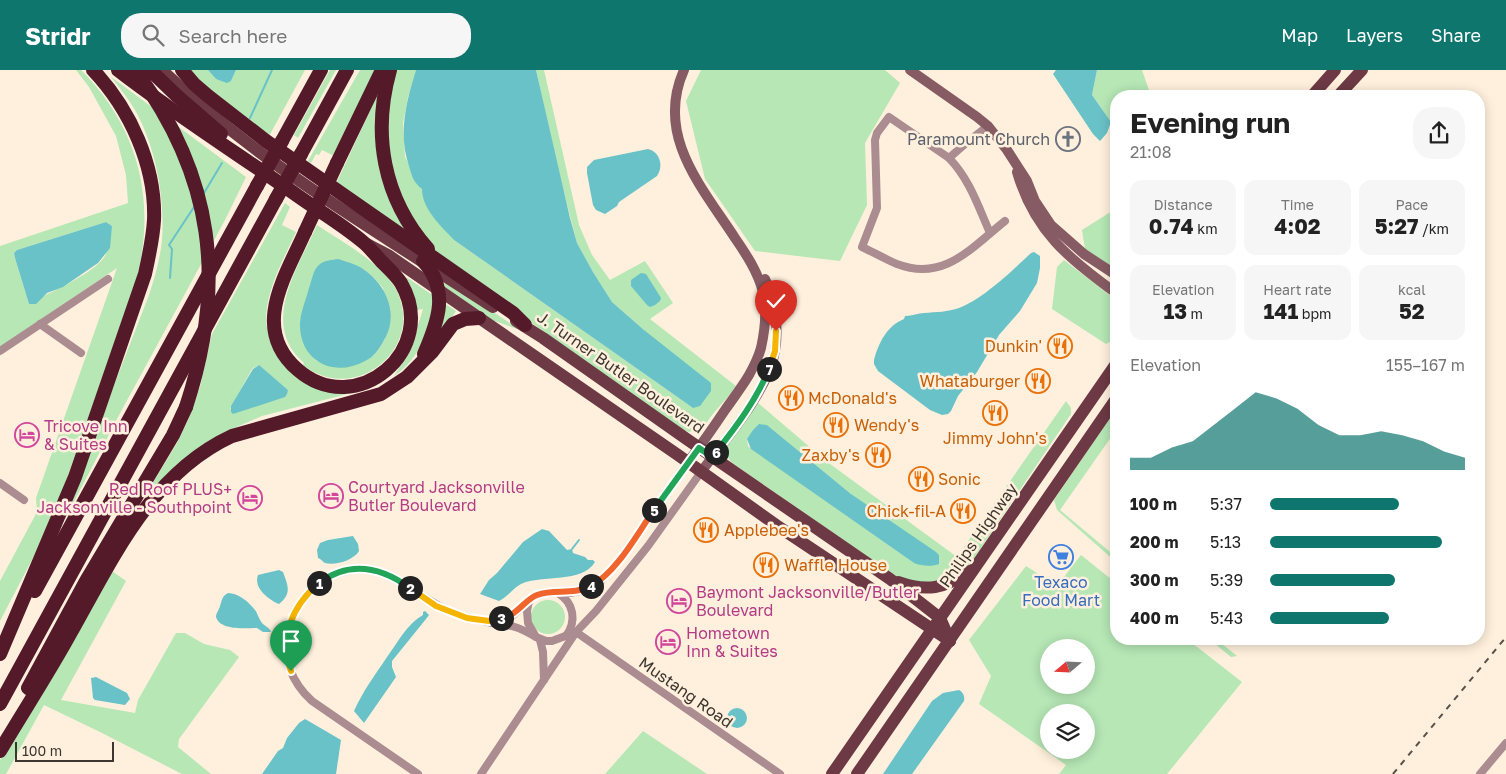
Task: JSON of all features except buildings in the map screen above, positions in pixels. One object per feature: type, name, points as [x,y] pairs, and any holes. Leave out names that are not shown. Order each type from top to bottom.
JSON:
[{"type":"highway","points":[[0,654],[66,500],[83,454],[145,274],[151,244],[154,220],[152,197],[144,158],[135,132],[122,108],[107,85],[93,70]]},
{"type":"highway","points":[[118,70],[153,97],[242,157],[362,241],[393,272],[401,283],[409,304],[410,331],[399,356],[390,368],[379,376],[354,386],[340,387],[314,381],[291,364],[282,352],[276,338],[273,326],[273,311],[277,296],[305,232],[337,163],[382,70]]},
{"type":"highway","points":[[0,739],[86,582],[173,436],[186,407],[198,369],[206,331],[210,293],[207,238],[196,188],[182,149],[161,107],[135,70]]},
{"type":"highway","points":[[150,70],[219,132],[242,157]]},
{"type":"highway","points":[[182,70],[208,96],[266,141],[513,313],[525,325]]},
{"type":"highway","points":[[282,140],[310,70]]},
{"type":"highway","points":[[0,654],[321,70]]},
{"type":"highway","points":[[0,704],[347,70]]},
{"type":"highway","points":[[390,70],[382,100],[381,116],[382,151],[386,170],[396,200],[408,222],[442,264]]},
{"type":"highway","points":[[420,364],[434,330],[439,291],[436,278],[423,261]]},
{"type":"highway","points":[[0,751],[122,542],[140,515],[171,479],[203,453],[232,436],[382,394],[407,377],[432,352],[453,324],[465,319],[479,318]]},
{"type":"main road","name":"J. Turner Butler Boulevard","points":[[162,70],[219,121],[356,219],[509,318],[525,325],[699,448],[890,579],[940,618],[950,641]]},
{"type":"main road","points":[[1317,90],[1335,70]]},
{"type":"main road","points":[[1344,90],[1362,70]]},
{"type":"main road","points":[[362,241],[388,255],[776,525],[950,641]]},
{"type":"main road","name":"Philips Highway","points":[[832,774],[1110,373]]},
{"type":"main road","points":[[856,774],[1110,408]]},
{"type":"main road","points":[[1026,494],[1042,507]]},
{"type":"main road","points":[[890,579],[918,588],[934,588],[959,579],[978,565]]},
{"type":"street","points":[[489,621],[512,615],[534,596],[546,592],[570,593],[584,590],[601,581],[620,559],[749,378],[760,348],[766,309],[762,290],[747,254],[693,174],[682,154],[677,134],[675,106],[679,80],[684,70]]},
{"type":"street","points":[[916,72],[988,126],[1027,181],[1050,225],[1084,254],[1110,272]]},
{"type":"street","points":[[990,233],[964,176],[949,158],[889,117],[877,133],[875,140],[877,208],[862,247],[897,264],[919,269],[940,268],[952,262],[990,233],[1005,221]]},
{"type":"street","points":[[949,158],[988,126]]},
{"type":"street","points":[[1014,162],[1029,205],[1043,228],[1072,259],[1110,289]]},
{"type":"street","points":[[481,774],[576,632],[596,611],[648,546],[763,383],[775,351],[775,313],[773,300],[760,268],[747,254]]},
{"type":"street","points":[[0,351],[108,279]]},
{"type":"street","points":[[40,324],[81,353]]},
{"type":"street","points":[[0,483],[24,500]]},
{"type":"street","points":[[418,774],[312,701],[304,694],[294,680],[286,653],[286,636],[291,619],[303,598],[312,589],[327,578],[338,573],[362,569],[381,572],[402,582],[436,606],[467,618],[520,628],[538,638],[552,641],[576,632]]},
{"type":"street","points":[[557,593],[568,603],[573,616],[572,627],[566,636]]},
{"type":"street","points":[[529,601],[527,611],[528,623],[538,638],[543,652],[544,680]]},
{"type":"street","name":"Mustang Road","points":[[576,632],[780,774]]},
{"type":"street","points":[[1480,774],[1506,743]]},
{"type":"green space","points":[[76,70],[81,70],[101,92],[117,116],[129,141],[138,168],[143,195],[142,252],[136,281],[61,495],[35,554],[0,621],[0,581],[37,512],[36,498],[117,268],[0,347],[0,246],[128,203],[126,175],[116,136],[89,87]],"holes":[[[106,222],[112,226],[105,256],[99,263],[70,283],[29,304],[15,258],[14,253],[17,250]]]},
{"type":"green space","points":[[186,70],[208,70],[216,79],[231,81],[236,70],[305,70],[268,138]]},
{"type":"green space","points":[[330,70],[336,70],[298,138],[294,135]]},
{"type":"green space","points":[[360,70],[375,70],[334,156],[322,150],[319,155],[316,154],[311,163],[308,161]]},
{"type":"green space","points":[[394,70],[416,70],[403,123],[405,157],[422,189],[432,215],[454,240],[693,408],[644,330],[612,302],[577,243],[536,70],[544,70],[579,225],[592,255],[610,280],[645,261],[673,303],[650,319],[736,386],[706,424],[703,423],[700,428],[689,432],[684,430],[456,270],[435,252],[410,218],[388,157],[388,90]]},
{"type":"green space","points":[[701,70],[885,70],[900,83],[865,143],[867,205],[840,261],[755,251],[705,179],[686,101]]},
{"type":"green space","points":[[1097,70],[1142,70],[1149,90],[1110,90],[1110,121],[1092,95]]},
{"type":"green space","points":[[110,76],[246,177],[225,220],[65,519],[63,517],[149,295],[157,268],[162,240],[162,207],[154,156],[135,110]]},
{"type":"green space","points":[[383,83],[380,148],[425,249],[335,186]]},
{"type":"green space","points":[[285,203],[290,207],[282,225],[296,232],[279,269],[269,297],[266,320],[272,346],[287,369],[309,385],[329,392],[355,392],[262,416],[225,432],[211,440],[147,498],[145,496],[177,443],[188,420],[200,387],[212,334]],"holes":[[[258,365],[288,390],[230,409],[252,369]]]},
{"type":"green space","points":[[1110,212],[1110,267],[1085,249],[1082,230]]},
{"type":"green space","points":[[317,225],[379,268],[394,286],[402,308],[402,329],[395,348],[382,363],[365,374],[345,379],[324,376],[303,365],[304,363],[291,348],[284,331],[283,314],[286,295]],"holes":[[[374,278],[383,288],[385,339],[374,355],[317,361],[308,351],[302,339]]]},
{"type":"green space","points":[[1064,260],[1110,295],[1110,342],[1106,344],[1052,309],[1057,267]]},
{"type":"green space","points":[[406,277],[434,296],[433,307],[428,330],[418,351],[403,369],[394,376],[410,351],[423,309],[417,310]]},
{"type":"green space","points":[[444,281],[520,330],[492,320],[445,287]]},
{"type":"green space","points":[[444,303],[456,311],[438,337]]},
{"type":"green space","points":[[1066,401],[1071,408],[1071,414],[968,567],[942,584],[901,580],[731,462],[727,454],[727,445],[757,402],[826,461],[957,557]],"holes":[[[767,425],[851,494],[914,563],[748,446],[747,439]]]},
{"type":"green space","points":[[1110,418],[1110,439],[1060,510],[1110,552],[1110,557],[1057,510],[1054,500]]},
{"type":"green space","points":[[1081,555],[1110,578],[1110,645],[1195,645],[1242,682],[1167,774],[1059,774],[1066,765],[1057,759],[1095,759],[1095,704],[1040,704],[1040,747],[979,704],[991,676],[969,640],[1026,566],[1057,586]]},
{"type":"green space","points":[[112,571],[126,581],[61,700],[135,713],[138,700],[176,633],[185,633],[204,644],[230,650],[239,657],[179,739],[178,747],[211,774],[182,774],[44,705],[6,774],[0,774],[0,760]]},
{"type":"green space","points":[[548,600],[560,605],[565,617],[560,629],[548,634],[536,629],[531,617],[536,605]]},
{"type":"green space","points":[[1216,645],[1223,645],[1237,656],[1231,657]]},
{"type":"green space","points":[[643,731],[707,774],[605,774]]},
{"type":"water","points":[[208,70],[236,70],[231,81],[227,83],[216,79]]},
{"type":"water","points":[[416,70],[536,70],[577,243],[612,302],[711,383],[711,391],[700,406],[693,408],[454,240],[438,223],[425,203],[422,189],[413,179],[404,142],[406,106]]},
{"type":"water","points":[[1056,70],[1097,70],[1092,95],[1110,121],[1107,133],[1100,141],[1093,134],[1053,74]]},
{"type":"water","points":[[648,149],[655,153],[660,160],[657,176],[605,214],[596,210],[593,205],[587,167],[594,160]]},
{"type":"water","points":[[106,222],[112,226],[110,248],[98,263],[63,287],[47,293],[36,304],[29,304],[14,253],[17,250]]},
{"type":"water","points":[[1034,252],[1040,256],[1037,283],[1020,311],[999,335],[977,372],[958,396],[948,414],[942,415],[930,410],[878,371],[874,360],[878,347],[888,330],[904,319],[905,316],[942,312],[968,304],[988,291]]},
{"type":"water","points":[[338,259],[363,269],[379,284],[388,302],[390,312],[388,332],[376,353],[354,366],[342,368],[331,367],[313,357],[306,349],[300,325],[302,311],[316,269],[324,262]]},
{"type":"water","points":[[641,273],[646,274],[661,298],[660,301],[650,307],[631,286],[631,280]]},
{"type":"water","points":[[259,365],[288,390],[287,394],[285,397],[233,414],[231,406],[253,369]]},
{"type":"water","points":[[759,424],[767,425],[851,494],[936,552],[939,555],[939,564],[926,566],[914,563],[751,449],[747,439]]},
{"type":"water","points":[[542,529],[549,531],[567,550],[572,549],[573,553],[595,562],[589,569],[572,576],[540,579],[521,584],[499,601],[480,594],[489,580],[523,542]]},
{"type":"water","points":[[353,536],[358,544],[359,551],[353,557],[344,562],[334,564],[325,563],[318,558],[317,550],[320,543]]},
{"type":"water","points":[[279,570],[283,572],[288,589],[286,596],[279,604],[263,593],[257,580],[258,575]]},
{"type":"water","points":[[228,593],[243,598],[250,604],[271,632],[263,632],[257,628],[228,627],[218,621],[216,614],[222,598]]},
{"type":"water","points":[[425,611],[429,615],[392,661],[396,677],[364,723],[354,711],[361,697],[403,634]]},
{"type":"water","points":[[96,677],[127,693],[130,699],[125,705],[95,700],[93,698],[91,678]]},
{"type":"water","points":[[959,690],[963,694],[964,701],[912,774],[883,774],[932,701],[943,693]]},
{"type":"water","points":[[733,708],[741,708],[747,714],[747,722],[741,728],[733,728],[727,722],[727,714]]},
{"type":"water","points":[[305,719],[341,740],[336,774],[262,774],[278,751],[283,748],[287,738],[299,723]]},
{"type":"waterway","points":[[250,118],[272,70]]},
{"type":"waterway","points":[[204,193],[222,163]]},
{"type":"waterway","points":[[170,278],[172,249],[169,245],[194,207]]},
{"type":"waterway","points":[[572,549],[579,540]]},
{"type":"railway","points":[[1393,774],[1506,637]]},
{"type":"place","name":"Paramount Church","points":[[1068,139]]},
{"type":"place","name":"Dunkin'","points":[[1060,346]]},
{"type":"place","name":"Whataburger","points":[[1038,381]]},
{"type":"place","name":"McDonald's","points":[[791,398]]},
{"type":"place","name":"Jimmy John's","points":[[995,413]]},
{"type":"place","name":"Wendy's","points":[[836,425]]},
{"type":"place","name":"Tricove Inn & Suites","points":[[27,435]]},
{"type":"place","name":"Zaxby's","points":[[878,455]]},
{"type":"place","name":"Sonic","points":[[921,479]]},
{"type":"place","name":"Courtyard Jacksonville Butler Boulevard","points":[[331,496]]},
{"type":"place","name":"Red Roof PLUS+ Jacksonville - Southpoint","points":[[250,498]]},
{"type":"place","name":"Chick-fil-A","points":[[963,511]]},
{"type":"place","name":"Applebee's","points":[[706,530]]},
{"type":"place","name":"Texaco Food Mart","points":[[1061,557]]},
{"type":"place","name":"Waffle House","points":[[766,565]]},
{"type":"place","name":"Baymont Jacksonville/Butler Boulevard","points":[[679,601]]},
{"type":"place","name":"Hometown Inn & Suites","points":[[668,642]]},
{"type":"route","points":[[291,671],[286,653],[286,636],[291,619],[303,598],[312,589],[320,582],[338,573],[352,569],[371,569],[381,572],[402,582],[436,606],[467,618],[489,621],[512,615],[534,596],[546,592],[570,593],[584,590],[601,581],[620,559],[699,448],[712,457],[750,405],[769,370],[775,351],[776,331]]}]
